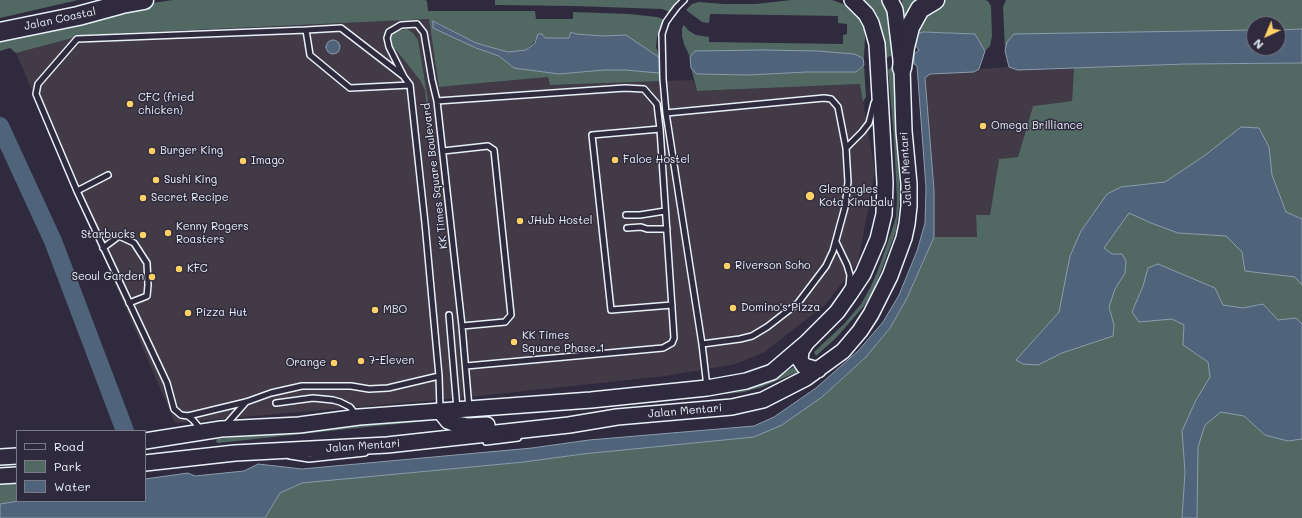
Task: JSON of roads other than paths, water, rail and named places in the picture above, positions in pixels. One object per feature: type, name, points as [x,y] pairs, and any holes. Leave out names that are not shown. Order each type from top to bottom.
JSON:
[{"type":"highway","name":"Jalan Coastal","points":[[0,32],[78,16],[122,4],[144,0]]},
{"type":"highway","points":[[902,68],[904,47],[910,27],[920,9],[935,0]]},
{"type":"main road","name":"Jalan Mentari","points":[[146,441],[221,429],[299,425],[359,417],[591,400],[707,388],[746,382],[772,372],[806,343],[837,312],[863,274],[882,226],[884,214],[883,152],[877,44],[871,23],[866,14],[852,0]]},
{"type":"main road","name":"Jalan Mentari","points":[[146,463],[235,453],[387,445],[412,446],[569,425],[616,417],[740,406],[763,400],[801,381],[843,351],[860,331],[871,314],[890,276],[904,238],[909,206],[902,68],[896,10],[890,0]]},
{"type":"main road","points":[[883,152],[888,108],[886,69],[889,65],[897,63],[902,68]]},
{"type":"main road","points":[[806,343],[801,351],[800,360],[804,366],[818,370]]},
{"type":"main road","points":[[440,411],[448,421],[467,426],[556,421],[569,425]]},
{"type":"main road","points":[[0,457],[16,456]]},
{"type":"main road","points":[[0,476],[16,475]]},
{"type":"lane","points":[[684,0],[666,22],[662,34],[663,79],[666,113],[702,344],[707,388]]},
{"type":"lane","name":"KK Times Square Boulevard","points":[[440,411],[439,376],[425,223],[410,85],[404,77],[386,38],[389,32],[401,25],[417,24],[424,33],[437,101],[466,366],[463,410]]},
{"type":"lane","name":"KK Times Square Boulevard","points":[[203,432],[188,416],[181,415],[174,409],[167,384],[76,191],[36,94],[38,84],[77,39],[341,28],[404,77]]},
{"type":"lane","points":[[306,30],[310,55],[350,88],[410,85]]},
{"type":"lane","points":[[846,148],[869,123],[879,79]]},
{"type":"lane","points":[[437,101],[625,88],[644,89],[657,104],[660,129],[674,338],[672,343],[663,348],[466,366]]},
{"type":"lane","points":[[666,113],[824,98],[831,99],[838,107],[846,148],[848,182],[845,207],[836,242],[826,266],[798,303],[782,316],[752,336],[702,344]]},
{"type":"lane","points":[[660,129],[592,135],[611,310],[672,305]]},
{"type":"lane","points":[[443,151],[488,146],[494,150],[495,158],[511,315],[505,322],[462,326]]},
{"type":"lane","points":[[76,191],[108,175]]},
{"type":"lane","points":[[626,215],[640,215],[665,211]]},
{"type":"lane","points":[[627,228],[641,227],[647,229],[667,229]]},
{"type":"lane","points":[[103,248],[119,236],[134,243],[147,264],[147,296],[129,303]]},
{"type":"lane","points":[[836,242],[844,256],[850,275],[849,295]]},
{"type":"lane","points":[[449,315],[463,410]]},
{"type":"lane","points":[[188,416],[246,402],[272,393],[302,386],[351,386],[370,389],[388,388],[439,376]]},
{"type":"lane","points":[[276,403],[313,398],[333,400],[350,407],[359,417]]},
{"type":"lane","points":[[221,429],[246,402]]},
{"type":"lane","points":[[555,432],[616,417]]},
{"type":"lane","points":[[480,442],[526,437]]},
{"type":"lane","points":[[235,453],[309,459],[372,453]]},
{"type":"water","points":[[433,21],[476,43],[508,52],[526,50],[535,43],[538,34],[542,34],[545,38],[569,38],[571,32],[576,34],[602,36],[626,35],[660,58],[662,69],[658,73],[626,70],[604,70],[559,74],[514,68],[499,56],[476,48],[433,28]]},
{"type":"water","points":[[1302,29],[1302,63],[1185,64],[1018,70],[1009,67],[1005,51],[1007,42],[1014,34],[1246,30],[1246,56],[1286,56],[1286,30]]},
{"type":"water","points":[[923,32],[975,34],[985,51],[979,69],[974,72],[930,74],[925,78],[934,190],[934,237],[907,298],[890,328],[866,357],[822,397],[782,425],[754,437],[583,454],[524,462],[302,483],[280,493],[265,518],[0,518],[0,504],[16,501],[146,502],[146,479],[188,473],[195,476],[244,471],[258,464],[302,469],[532,448],[589,440],[754,426],[774,417],[816,388],[858,351],[883,322],[899,295],[917,251],[925,223],[926,188],[917,66],[914,64],[914,54],[919,50],[915,45],[917,34]]},
{"type":"water","points":[[333,40],[338,42],[340,47],[338,52],[333,54],[328,52],[326,47],[328,42]]},
{"type":"water","points":[[695,51],[818,51],[854,54],[863,58],[864,65],[856,72],[807,72],[748,75],[697,74],[691,68],[690,57]]},
{"type":"water","points":[[1241,127],[1259,128],[1269,147],[1272,175],[1286,212],[1302,219],[1302,285],[1295,277],[1245,271],[1242,252],[1226,236],[1178,233],[1129,213],[1104,248],[1112,254],[1122,254],[1126,261],[1125,273],[1115,289],[1109,307],[1114,325],[1113,336],[1062,353],[1038,365],[1023,364],[1016,360],[1059,312],[1070,256],[1081,231],[1107,194],[1121,187],[1165,182],[1204,156]]},
{"type":"water","points":[[1158,264],[1215,288],[1223,305],[1243,308],[1263,304],[1278,320],[1296,318],[1302,324],[1302,439],[1288,441],[1265,435],[1244,416],[1221,412],[1205,425],[1198,447],[1197,518],[1182,518],[1185,472],[1182,431],[1196,400],[1210,377],[1208,362],[1183,345],[1184,325],[1172,319],[1139,322],[1132,312],[1143,286],[1148,268]]},
{"type":"waterway","points":[[0,126],[53,241],[125,430]]},
{"type":"place","name":"CFC (fried chicken)","points":[[130,104]]},
{"type":"place","name":"Omega Brilliance","points":[[983,126]]},
{"type":"place","name":"Burger King","points":[[152,151]]},
{"type":"place","name":"Faloe Hostel","points":[[615,160]]},
{"type":"place","name":"Imago","points":[[243,161]]},
{"type":"place","name":"Sushi King","points":[[156,180]]},
{"type":"place","name":"Gleneagles Kota Kinabalu","points":[[810,196]]},
{"type":"place","name":"Secret Recipe","points":[[143,198]]},
{"type":"place","name":"JHub Hostel","points":[[520,221]]},
{"type":"place","name":"Kenny Rogers Roasters","points":[[168,233]]},
{"type":"place","name":"Starbucks","points":[[143,235]]},
{"type":"place","name":"Riverson Soho","points":[[727,266]]},
{"type":"place","name":"KFC","points":[[179,269]]},
{"type":"place","name":"Seoul Garden","points":[[152,277]]},
{"type":"place","name":"Domino's Pizza","points":[[733,308]]},
{"type":"place","name":"MBO","points":[[375,310]]},
{"type":"place","name":"Pizza Hut","points":[[188,313]]},
{"type":"place","name":"KK Times Square Phase 1","points":[[514,342]]},
{"type":"place","name":"7-Eleven","points":[[361,361]]},
{"type":"place","name":"Orange","points":[[334,363]]}]
